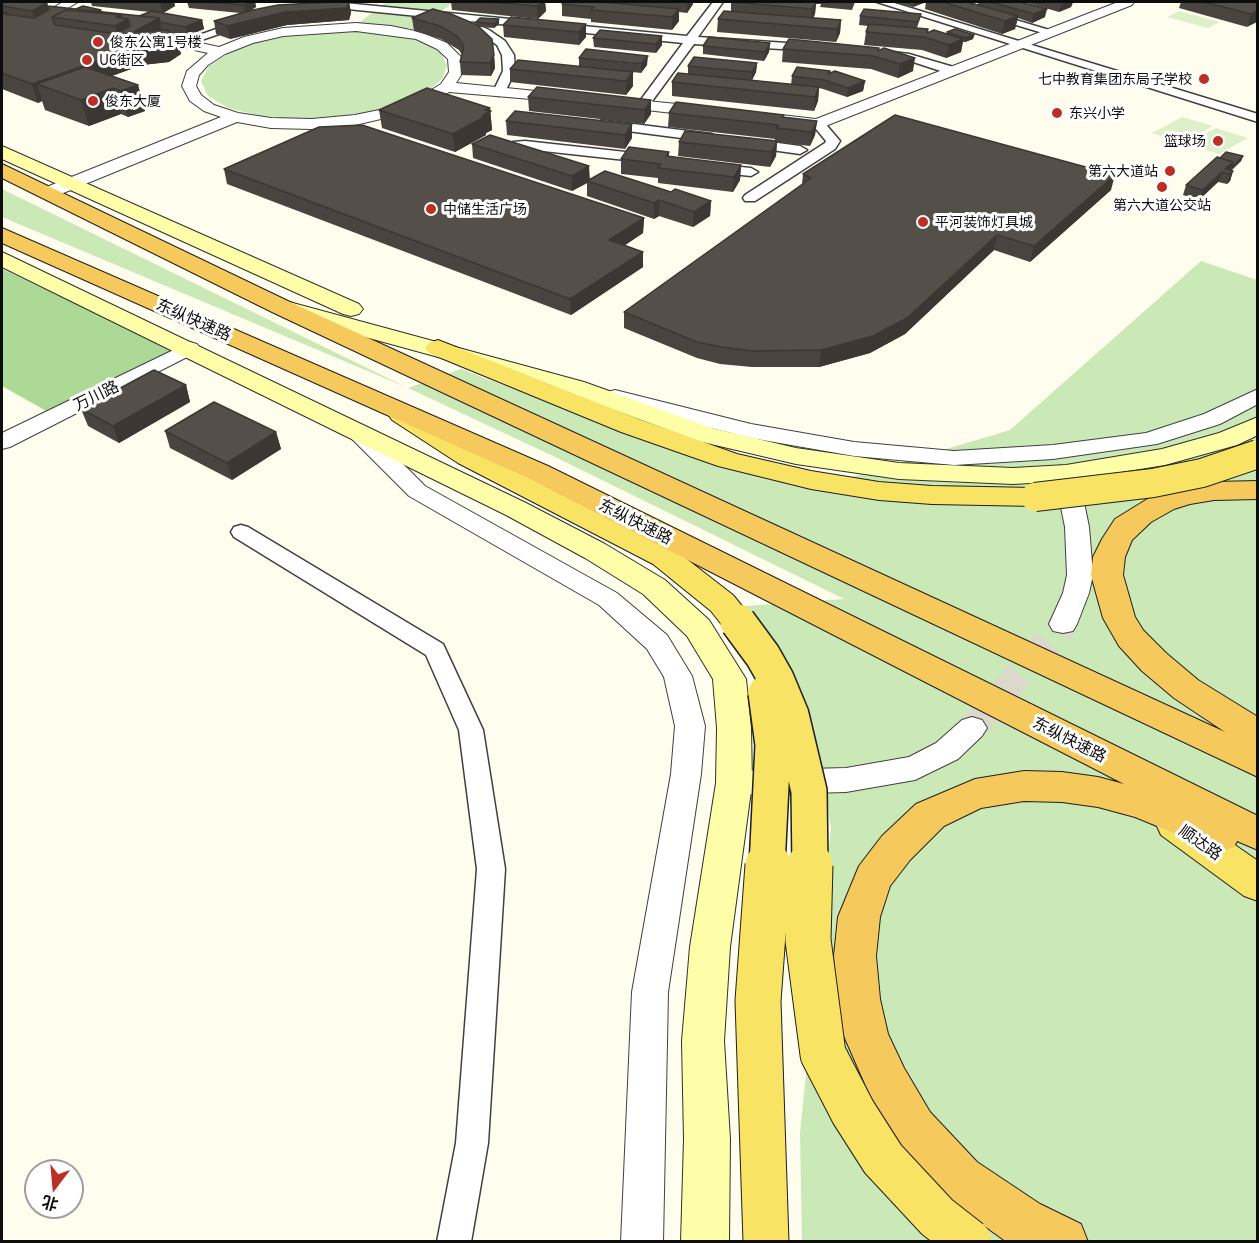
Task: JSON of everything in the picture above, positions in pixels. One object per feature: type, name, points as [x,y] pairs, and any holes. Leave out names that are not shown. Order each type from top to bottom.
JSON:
[{"type":"highway","points":[[2,170],[53,181],[173,255],[1257,763]]},
{"type":"highway","name":"东纵快速路","points":[[2,235],[538,472],[1257,834]]},
{"type":"highway","points":[[1257,490],[1214,491],[1187,495],[1164,502],[1140,515],[1126,526],[1117,539],[1109,557],[1107,575],[1119,618],[1131,638],[1154,662],[1186,689],[1257,735]]},
{"type":"highway","points":[[1064,1242],[1022,1222],[960,1179],[913,1129],[888,1084],[866,1035],[858,999],[855,956],[859,917],[873,878],[896,848],[930,815],[975,794],[1024,786],[1062,787],[1098,792],[1143,804],[1257,851]]},
{"type":"main road","points":[[2,152],[53,181],[203,244],[438,348],[642,430],[728,460],[811,480],[879,491],[987,498],[1035,497],[1153,483],[1202,473],[1257,454]]},
{"type":"main road","points":[[2,259],[190,348],[596,551],[654,587],[698,628],[729,679],[734,728],[735,783],[710,947],[703,1041],[707,1139],[705,1242]]},
{"type":"main road","points":[[282,307],[575,387],[707,435],[806,458],[899,471],[950,475],[1066,474],[1165,457],[1228,439],[1257,425]]},
{"type":"main road","points":[[385,404],[468,458],[664,557],[722,603],[763,656],[776,679],[791,715],[809,791],[811,827],[808,940],[823,1054],[853,1112],[883,1160],[937,1217],[969,1242]]},
{"type":"main road","points":[[738,622],[761,674],[769,706],[773,745],[772,801],[758,1001],[766,1242]]},
{"type":"main road","name":"顺达路","points":[[1143,804],[1216,851],[1257,884]]},
{"type":"street","points":[[71,18],[42,13],[72,2]]},
{"type":"street","points":[[403,33],[441,14],[456,2]]},
{"type":"street","points":[[643,105],[691,40],[715,2]]},
{"type":"street","points":[[882,2],[1257,118]]},
{"type":"street","points":[[945,2],[1050,32]]},
{"type":"street","points":[[771,119],[818,124],[1128,2]]},
{"type":"street","points":[[348,27],[378,4]]},
{"type":"street","points":[[305,6],[378,4],[441,14],[550,21],[691,40],[831,49]]},
{"type":"street","points":[[1089,4],[1108,9]]},
{"type":"street","points":[[441,14],[485,32],[501,43],[508,55],[509,71],[499,92]]},
{"type":"street","points":[[183,43],[219,29],[257,19]]},
{"type":"street","points":[[348,27],[403,33],[420,36],[442,46],[455,58],[456,72],[446,87],[424,100],[393,112],[355,120],[312,124],[271,123],[236,117],[209,108],[195,98],[189,86],[192,74],[203,62],[220,51],[249,40],[283,32],[348,27]]},
{"type":"street","points":[[127,31],[220,51]]},
{"type":"street","points":[[874,53],[905,56],[953,70]]},
{"type":"street","points":[[446,87],[576,99]]},
{"type":"street","points":[[599,101],[724,114]]},
{"type":"street","points":[[188,117],[209,108]]},
{"type":"street","points":[[610,170],[630,155],[653,130],[665,108]]},
{"type":"street","points":[[53,181],[236,117]]},
{"type":"street","points":[[585,122],[800,150]]},
{"type":"street","points":[[750,198],[830,146],[833,141],[818,124]]},
{"type":"street","points":[[558,163],[514,150],[518,145],[525,145],[630,155],[670,162]]},
{"type":"street","points":[[690,165],[751,172]]},
{"type":"street","name":"万川路","points":[[2,442],[190,348]]},
{"type":"street","points":[[575,387],[751,431],[854,449],[954,458],[1053,452],[1149,439],[1212,419],[1257,395]]},
{"type":"street","points":[[358,432],[417,491],[608,599],[657,642],[678,676],[690,726],[686,774],[651,992],[642,1242]]},
{"type":"street","points":[[1063,624],[1080,575],[1077,527],[1066,474]]},
{"type":"street","points":[[241,532],[435,650],[471,730],[491,869],[472,1143],[454,1242]]},
{"type":"street","points":[[735,783],[846,780],[915,768],[947,751],[972,728]]},
{"type":"green space","points":[[386,2],[453,2],[432,20],[415,29],[359,23]]},
{"type":"green space","points":[[1179,11],[1220,22],[1208,28],[1167,17]]},
{"type":"green space","points":[[332,30],[369,31],[402,36],[428,44],[442,54],[447,66],[442,79],[427,92],[403,103],[371,112],[334,117],[296,119],[261,116],[228,108],[208,96],[201,81],[209,66],[229,53],[258,42],[294,34]]},
{"type":"green space","name":"篮球场","points":[[1182,117],[1213,126],[1183,143],[1152,133]]},
{"type":"green space","name":"篮球场","points":[[1216,128],[1248,138],[1219,154],[1187,144]]},
{"type":"green space","points":[[2,189],[408,388],[2,217]]},
{"type":"green space","points":[[1201,261],[1257,280],[1257,1241],[802,1241],[800,1133],[831,828],[822,773],[745,606],[844,599],[553,456],[408,388],[461,369],[678,452],[812,489],[1010,430]]},
{"type":"green space","points":[[2,269],[174,350],[48,412],[2,386]]},
{"type":"building","points":[[2,2],[47,3],[32,11],[2,6]]},
{"type":"building","points":[[204,2],[250,2],[244,5]]},
{"type":"building","points":[[349,2],[347,8],[285,12],[227,26],[214,21],[278,5]]},
{"type":"building","points":[[490,2],[542,2],[537,6]]},
{"type":"building","points":[[564,2],[602,2],[679,9],[672,17],[591,10],[594,7],[562,4]]},
{"type":"building","points":[[731,2],[816,2],[812,9]]},
{"type":"building","points":[[943,2],[967,2],[1018,16],[1005,21]]},
{"type":"building","points":[[991,2],[1020,2],[1047,9],[1034,14]]},
{"type":"building","points":[[1204,2],[1257,2],[1257,11],[1251,14]]},
{"type":"building","name":"U6街区","points":[[48,6],[159,18],[134,32],[167,30],[176,37],[165,45],[137,47],[32,84],[2,73],[2,12],[34,18],[49,10]],"holes":[[[66,10],[121,15],[121,18],[128,19],[130,26],[117,34],[55,25],[52,17]]]},
{"type":"building","points":[[83,6],[101,10],[76,9]]},
{"type":"building","points":[[433,9],[477,25],[492,39],[494,55],[490,63],[460,62],[464,47],[458,37],[440,26],[412,18]]},
{"type":"building","points":[[864,9],[921,14],[918,22],[860,16]]},
{"type":"building","points":[[66,10],[121,15],[116,17],[128,19],[115,26],[52,17]]},
{"type":"building","points":[[152,11],[202,20],[185,27],[160,22],[159,18],[139,16]]},
{"type":"building","points":[[724,11],[841,20],[837,29],[718,19]]},
{"type":"building","points":[[511,17],[586,24],[579,32],[503,25]]},
{"type":"building","points":[[480,18],[499,19],[494,24],[476,22]]},
{"type":"building","points":[[869,24],[928,29],[927,33],[934,30],[963,39],[949,45],[924,37],[866,32]]},
{"type":"building","points":[[955,29],[974,35],[966,38],[947,32]]},
{"type":"building","points":[[600,30],[662,36],[656,44],[593,38]]},
{"type":"building","points":[[709,37],[770,43],[765,52],[703,46]]},
{"type":"building","points":[[789,39],[879,48],[878,51],[884,48],[915,58],[900,64],[873,56],[783,49]]},
{"type":"building","points":[[586,49],[648,56],[641,64],[579,58]]},
{"type":"building","points":[[694,57],[757,63],[752,72],[688,66]]},
{"type":"building","points":[[518,60],[633,72],[626,81],[510,69]]},
{"type":"building","points":[[85,67],[138,85],[121,91],[113,88],[81,100],[37,84]]},
{"type":"building","points":[[797,67],[830,71],[828,74],[835,71],[865,81],[848,88],[824,80],[792,76]]},
{"type":"building","points":[[678,73],[819,87],[815,97],[672,82]]},
{"type":"building","points":[[537,87],[651,100],[645,110],[528,97]]},
{"type":"building","points":[[427,88],[490,108],[485,110],[491,111],[453,134],[379,110]]},
{"type":"building","points":[[676,102],[817,121],[812,132],[776,128],[778,125],[669,113]]},
{"type":"building","points":[[515,111],[632,124],[625,135],[506,121]]},
{"type":"building","name":"平河装饰灯具城","points":[[895,115],[1115,175],[1034,246],[997,235],[907,318],[873,336],[821,350],[753,351],[697,342],[624,312],[811,178],[803,174]]},
{"type":"building","name":"中储生活广场","points":[[362,125],[644,218],[609,240],[643,252],[570,299],[224,169],[319,127]]},
{"type":"building","points":[[685,131],[777,141],[772,152],[679,142]]},
{"type":"building","points":[[490,135],[589,166],[572,176],[472,144]]},
{"type":"building","points":[[629,147],[669,152],[666,156],[741,165],[734,177],[658,168],[661,164],[621,159]]},
{"type":"building","points":[[1226,152],[1243,156],[1232,167],[1233,162],[1220,158]]},
{"type":"building","points":[[1217,157],[1233,162],[1225,169],[1233,171],[1230,174],[1222,172],[1203,190],[1186,185]]},
{"type":"building","points":[[605,171],[671,192],[675,189],[711,201],[694,212],[659,200],[654,203],[587,181]]},
{"type":"building","points":[[154,370],[186,385],[113,426],[81,409]]},
{"type":"building","points":[[214,402],[276,432],[227,463],[165,431]]},
{"type":"tunnel","points":[[972,728],[1063,624]]},
{"type":"place","name":"俊东公寓1号楼","points":[[98,42]]},
{"type":"place","name":"U6街区","points":[[87,60]]},
{"type":"place","name":"七中教育集团东局子学校","points":[[1204,79]]},
{"type":"place","name":"俊东大厦","points":[[93,101]]},
{"type":"place","name":"东兴小学","points":[[1057,113]]},
{"type":"place","name":"篮球场","points":[[1218,141]]},
{"type":"place","name":"第六大道站","points":[[1170,171]]},
{"type":"place","name":"第六大道公交站","points":[[1162,187]]},
{"type":"place","name":"中储生活广场","points":[[431,209]]},
{"type":"place","name":"平河装饰灯具城","points":[[923,222]]}]
